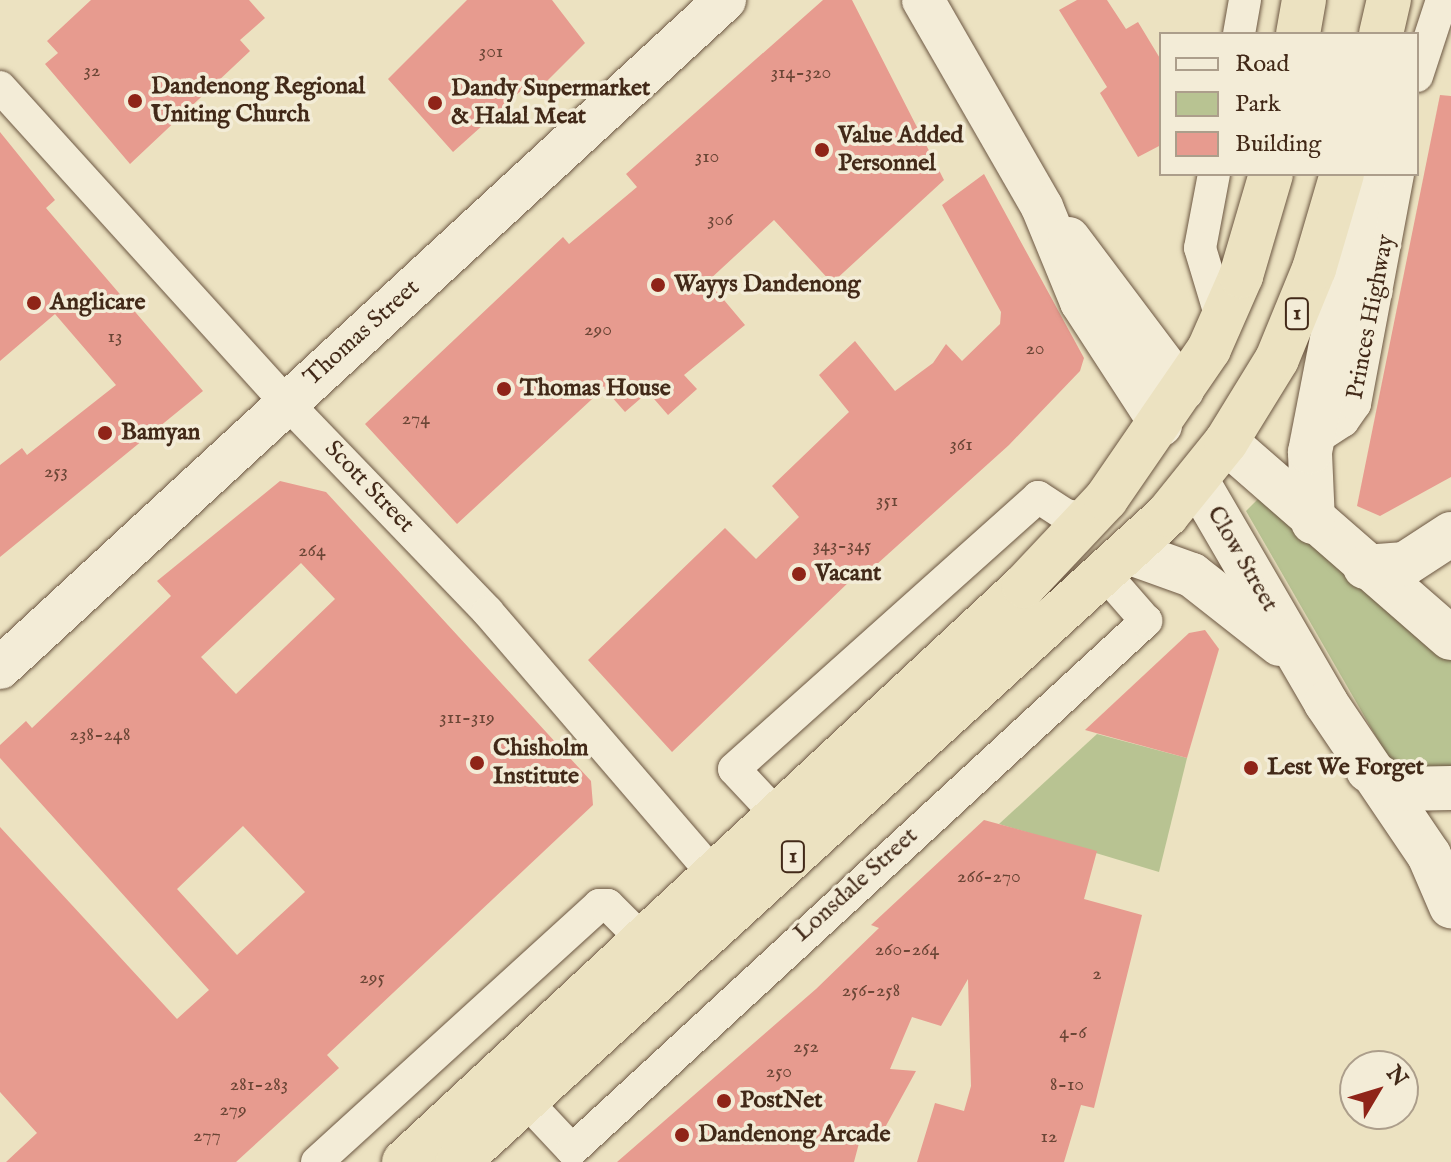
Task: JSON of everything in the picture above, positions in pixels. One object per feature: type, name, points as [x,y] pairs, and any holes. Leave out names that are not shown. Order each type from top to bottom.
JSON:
[{"type":"highway","points":[[1298,32],[1304,0]]},
{"type":"highway","points":[[1381,32],[1389,0]]},
{"type":"highway","name":"1","points":[[404,1162],[778,816],[1089,519],[1172,408],[1222,321],[1270,176]]},
{"type":"highway","name":"1","points":[[458,1162],[1116,563],[1197,481],[1226,442],[1290,332],[1341,176]]},
{"type":"highway","name":"Clow Street","points":[[1172,408],[1226,442]]},
{"type":"highway","name":"Clow Street","points":[[1172,408],[1197,481]]},
{"type":"main road","points":[[1313,522],[1312,441],[1364,176]]},
{"type":"main road","name":"Clow Street","points":[[1226,442],[1313,522],[1451,638]]},
{"type":"main road","name":"Clow Street","points":[[1197,481],[1300,661],[1368,770],[1429,855],[1451,906]]},
{"type":"main road","points":[[1365,567],[1405,564],[1451,534]]},
{"type":"main road","points":[[1116,563],[1192,575],[1300,661]]},
{"type":"main road","points":[[1368,770],[1399,789],[1451,788]]},
{"type":"street","name":"Thomas Street","points":[[0,668],[725,0]]},
{"type":"street","name":"Clow Street","points":[[923,0],[1042,207],[1092,264],[1172,408]]},
{"type":"street","points":[[1239,32],[1245,0]]},
{"type":"street","points":[[1419,70],[1442,0]]},
{"type":"street","name":"Scott Street","points":[[5,97],[286,402],[488,612],[714,875]]},
{"type":"street","points":[[1214,176],[1200,248],[1222,321]]},
{"type":"street","name":"Princes Highway","points":[[1312,441],[1343,421],[1355,404],[1398,176]]},
{"type":"street","points":[[778,816],[734,769],[1038,497],[1072,517],[1089,519]]},
{"type":"street","name":"Lonsdale Street","points":[[526,1101],[572,1150],[1146,621],[1116,563]]},
{"type":"street","points":[[317,1162],[599,905],[608,905],[643,940]]},
{"type":"green space","points":[[1259,498],[1451,658],[1451,774],[1426,781],[1389,759],[1246,511]]},
{"type":"green space","points":[[1097,734],[1187,758],[1159,872],[999,824]]},
{"type":"building","name":"Dandenong Regional Uniting Church","points":[[91,0],[249,0],[265,18],[240,40],[250,51],[130,164],[45,64],[58,53],[47,41]]},
{"type":"building","points":[[467,0],[552,0],[585,43],[542,86],[534,79],[453,152],[388,79]]},
{"type":"building","points":[[823,0],[852,0],[944,180],[832,283],[774,220],[708,281],[745,325],[684,375],[697,389],[668,415],[648,392],[625,412],[604,388],[457,524],[365,424],[563,237],[569,244],[637,187],[626,174]]},
{"type":"building","points":[[1077,0],[1107,0],[1126,29],[1138,22],[1159,57],[1159,146],[1138,157],[1100,93],[1107,87],[1059,10]]},
{"type":"building","points":[[1440,95],[1451,96],[1451,477],[1380,516],[1357,506]]},
{"type":"building","points":[[0,132],[55,200],[46,208],[203,391],[0,557],[0,465],[22,448],[27,455],[116,385],[55,314],[0,361]]},
{"type":"building","points":[[984,174],[1084,358],[1080,371],[1009,445],[856,583],[852,579],[672,752],[588,660],[725,528],[756,559],[799,517],[772,486],[849,412],[819,375],[855,341],[895,391],[933,363],[946,344],[962,361],[1000,324],[1001,312],[942,205]]},
{"type":"building","points":[[280,481],[326,492],[591,781],[593,805],[327,1055],[339,1068],[236,1162],[6,1162],[37,1133],[0,1092],[0,827],[177,1019],[209,990],[0,758],[0,745],[26,721],[32,728],[171,596],[157,581]],"holes":[[[301,563],[335,599],[236,694],[201,657]],[[243,826],[305,892],[237,955],[177,889]]]},
{"type":"building","points":[[1205,630],[1219,649],[1187,758],[1085,730],[1189,633]]},
{"type":"building","points":[[984,820],[1097,851],[1084,899],[1142,915],[1094,1108],[1081,1105],[1064,1162],[917,1162],[935,1103],[964,1111],[971,1086],[968,979],[941,1026],[912,1017],[890,1069],[916,1071],[882,1133],[863,1128],[854,1162],[617,1162],[816,989],[879,928],[871,925]]},
{"type":"place","name":"Dandenong Regional Uniting Church","points":[[135,101]]},
{"type":"place","name":"Dandy Supermarket & Halal Meat","points":[[435,103]]},
{"type":"place","name":"Value Added Personnel","points":[[822,150]]},
{"type":"place","name":"Wayys Dandenong","points":[[658,285]]},
{"type":"place","name":"Anglicare","points":[[34,303]]},
{"type":"place","name":"Thomas House","points":[[504,389]]},
{"type":"place","name":"Bamyan","points":[[105,433]]},
{"type":"place","name":"Vacant","points":[[799,574]]},
{"type":"place","name":"Chisholm Institute","points":[[477,763]]},
{"type":"place","name":"Lest We Forget","points":[[1251,768]]},
{"type":"place","name":"PostNet","points":[[724,1101]]},
{"type":"place","name":"Dandenong Arcade","points":[[682,1135]]}]
